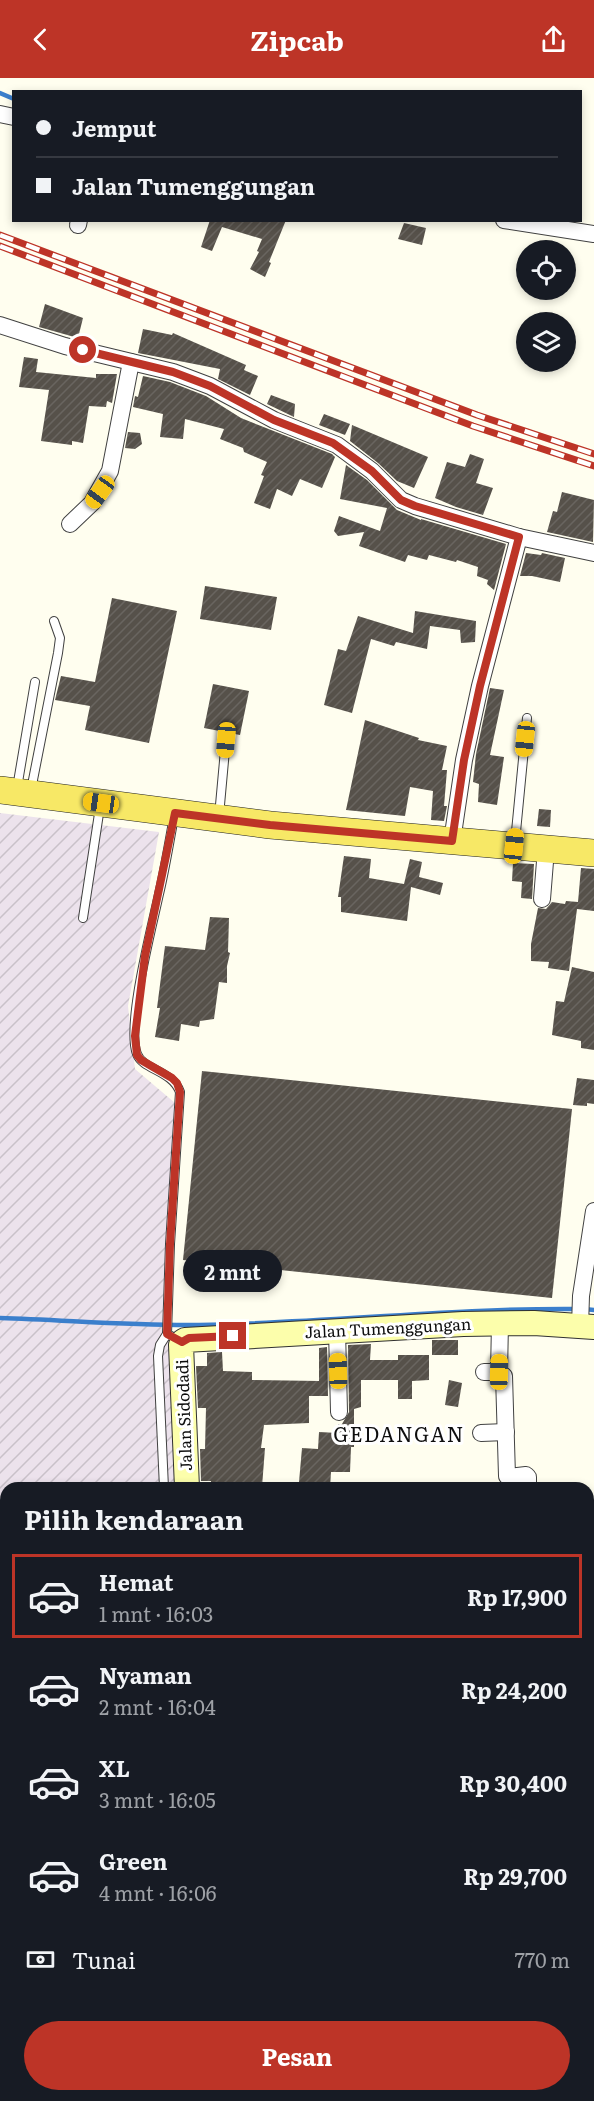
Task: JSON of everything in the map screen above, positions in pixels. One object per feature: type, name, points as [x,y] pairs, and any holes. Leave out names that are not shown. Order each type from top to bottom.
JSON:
[{"type":"main road","points":[[16,791],[280,826],[594,854]]},
{"type":"street","points":[[517,222],[594,234]]},
{"type":"street","points":[[0,325],[65,346],[173,372],[210,386],[274,420],[333,443],[372,471],[401,500],[406,502],[519,537],[594,553]]},
{"type":"street","points":[[70,524],[92,503],[110,471],[131,362]]},
{"type":"street","points":[[452,841],[464,760],[480,686],[519,537]]},
{"type":"street","points":[[542,899],[546,849]]},
{"type":"street","points":[[585,1324],[581,1296],[594,1211]]},
{"type":"street","points":[[500,1323],[492,1372],[504,1376],[507,1471],[509,1477],[526,1475],[528,1482]]},
{"type":"street","name":"Jalan Tumenggungan","points":[[172,1335],[189,1338],[500,1323],[585,1324]]},
{"type":"street","points":[[337,1330],[339,1412]]},
{"type":"street","name":"Jalan Sidodadi","points":[[172,1335],[186,1482]]},
{"type":"street","points":[[481,1433],[506,1432]]},
{"type":"lane","points":[[16,791],[58,653],[60,638],[54,621]]},
{"type":"lane","points":[[16,791],[35,682]]},
{"type":"lane","points":[[514,846],[526,718]]},
{"type":"lane","points":[[219,819],[226,740]]},
{"type":"lane","points":[[83,918],[101,803]]},
{"type":"lane","points":[[164,1482],[159,1356],[160,1345],[172,1335],[168,1320],[170,1244],[180,1092],[177,1083],[172,1078],[141,1060],[137,1055],[135,1036],[145,956],[175,813]]},
{"type":"shaded area","points":[[0,813],[159,832],[128,1006],[135,1069],[175,1103],[164,1336],[186,1338],[189,1482],[0,1482]]},
{"type":"building","points":[[209,222],[285,222],[265,277],[250,269],[259,252],[257,251],[262,239],[222,227],[212,251],[201,247]]},
{"type":"building","points":[[404,223],[426,228],[422,245],[398,239]]},
{"type":"building","points":[[45,304],[83,318],[78,338],[39,327]]},
{"type":"building","points":[[143,329],[172,335],[173,333],[246,365],[244,370],[258,376],[250,395],[218,379],[220,369],[138,353]]},
{"type":"building","points":[[24,357],[38,359],[36,372],[96,378],[96,374],[117,374],[112,403],[107,401],[106,407],[89,406],[83,443],[72,441],[72,445],[41,441],[49,390],[19,387]]},
{"type":"building","points":[[143,376],[170,382],[206,396],[241,418],[332,454],[335,457],[322,488],[300,479],[292,496],[277,489],[270,509],[254,503],[267,462],[244,452],[243,448],[220,439],[224,429],[185,419],[183,439],[160,437],[163,414],[133,407]]},
{"type":"building","points":[[271,395],[295,404],[294,417],[267,404]]},
{"type":"building","points":[[324,414],[350,424],[345,435],[319,425]]},
{"type":"building","points":[[352,425],[428,457],[414,488],[397,481],[350,441]]},
{"type":"building","points":[[128,432],[140,433],[142,444],[135,449],[125,448]]},
{"type":"building","points":[[470,454],[484,459],[476,483],[493,488],[483,515],[435,498],[447,462],[465,467]]},
{"type":"building","points":[[346,465],[367,480],[397,510],[421,520],[506,544],[494,590],[487,584],[488,580],[477,576],[478,567],[457,560],[456,562],[429,555],[427,560],[408,555],[405,562],[359,546],[364,532],[338,536],[334,531],[339,516],[380,531],[387,508],[340,499]]},
{"type":"building","points":[[562,492],[594,500],[593,542],[547,532],[553,511],[557,512]]},
{"type":"building","points":[[526,553],[541,555],[542,553],[565,558],[560,582],[520,576]]},
{"type":"building","points":[[205,586],[277,597],[271,630],[200,619]]},
{"type":"building","points":[[112,598],[177,611],[149,743],[85,730],[90,706],[55,700],[61,676],[95,682]]},
{"type":"building","points":[[415,611],[476,621],[475,642],[461,643],[460,630],[430,626],[427,649],[396,642],[394,646],[371,639],[352,713],[324,705],[338,649],[346,651],[358,616],[413,633]]},
{"type":"building","points":[[213,684],[249,691],[240,735],[204,728]]},
{"type":"building","points":[[490,688],[504,690],[490,755],[504,757],[497,805],[478,802],[479,784],[473,782],[476,754]]},
{"type":"building","points":[[365,720],[419,738],[418,740],[447,746],[442,770],[447,770],[444,806],[447,806],[444,821],[431,820],[433,791],[410,787],[405,816],[346,810]]},
{"type":"building","points":[[539,809],[551,810],[550,827],[537,826]]},
{"type":"building","points":[[344,856],[371,859],[369,878],[404,884],[410,859],[422,862],[419,877],[443,883],[440,895],[411,887],[407,921],[341,912],[341,897],[338,897]]},
{"type":"building","points":[[513,863],[534,864],[532,899],[521,898],[522,882],[512,881]]},
{"type":"building","points":[[581,868],[594,869],[594,911],[577,909],[569,971],[548,968],[549,962],[531,961],[531,944],[538,908],[546,909],[552,902],[565,904],[566,901],[578,902]]},
{"type":"building","points":[[210,917],[229,918],[228,952],[230,953],[227,983],[219,982],[214,1019],[200,1021],[199,1027],[181,1024],[179,1041],[155,1037],[160,1008],[157,1008],[165,946],[205,950]]},
{"type":"building","points":[[572,967],[594,972],[594,1050],[581,1048],[581,1041],[552,1035],[556,1001],[564,1002]]},
{"type":"building","points":[[202,1071],[572,1109],[552,1298],[183,1260]]},
{"type":"building","points":[[577,1078],[594,1080],[594,1104],[573,1105]]},
{"type":"building","points":[[432,1340],[458,1340],[458,1355],[432,1355]]},
{"type":"building","points":[[371,1344],[370,1360],[398,1360],[398,1355],[429,1355],[429,1380],[412,1381],[412,1399],[398,1399],[398,1380],[361,1380],[361,1407],[354,1409],[354,1447],[351,1447],[350,1472],[331,1472],[330,1482],[299,1482],[302,1448],[318,1449],[319,1432],[338,1433],[338,1424],[342,1424],[349,1412],[348,1345]]},
{"type":"building","points":[[327,1347],[328,1396],[309,1396],[309,1423],[264,1425],[261,1448],[265,1448],[262,1482],[201,1481],[200,1449],[205,1449],[206,1408],[198,1408],[196,1366],[207,1366],[207,1353],[222,1352],[223,1371],[252,1372],[252,1380],[319,1381],[319,1348]]},
{"type":"building","points":[[449,1380],[462,1383],[458,1407],[445,1405]]},
{"type":"waterway","points":[[0,93],[12,98]]},
{"type":"waterway","points":[[0,1318],[199,1325],[529,1309],[576,1309]]},
{"type":"waterway","points":[[584,1309],[594,1310]]},
{"type":"railway","points":[[0,235],[477,415],[594,454]]},
{"type":"railway","points":[[0,246],[473,426],[594,466]]},
{"type":"district","name":"GEDANGAN","points":[[399,1435]]},
{"type":"route","points":[[83,350],[158,367],[210,386],[274,420],[337,445],[372,471],[401,500],[519,537],[480,686],[464,760],[452,841],[270,825],[175,813],[145,956],[136,1016],[135,1046],[141,1060],[172,1078],[177,1083],[180,1092],[174,1169],[167,1334],[182,1342],[189,1338],[233,1336]]}]
